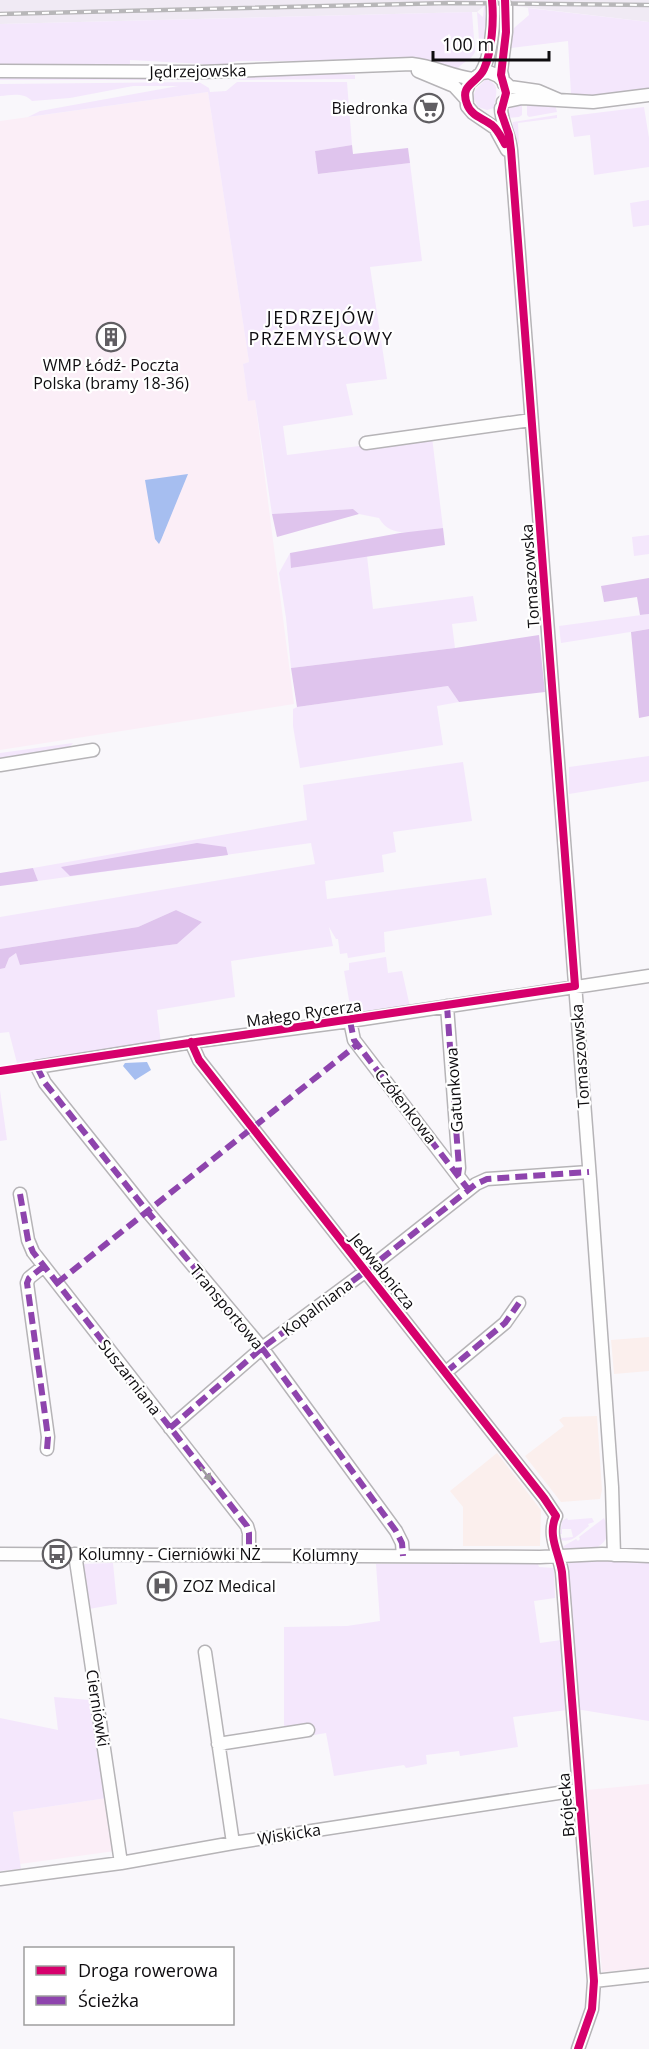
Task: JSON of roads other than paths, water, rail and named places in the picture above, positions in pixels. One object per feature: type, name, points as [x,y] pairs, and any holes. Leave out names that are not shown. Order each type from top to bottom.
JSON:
[{"type":"street","points":[[492,6],[492,32],[485,65],[468,86],[465,98],[467,106],[476,116],[487,116],[516,98],[576,103],[649,95]]},
{"type":"street","points":[[502,105],[506,93],[501,71],[506,32],[506,6]]},
{"type":"street","name":"Jędrzejowska","points":[[0,71],[201,72],[421,65],[462,78],[478,76]]},
{"type":"street","name":"Jędrzejowska","points":[[397,66],[447,82],[459,89],[465,98]]},
{"type":"street","points":[[478,76],[494,74],[510,87],[538,91],[559,100]]},
{"type":"street","name":"Tomaszowska","points":[[502,105],[502,117],[510,139],[589,1172],[612,1487],[614,1555]]},
{"type":"street","name":"Tomaszowska","points":[[476,116],[492,125],[501,136],[511,164]]},
{"type":"street","points":[[366,443],[531,420]]},
{"type":"street","points":[[2,764],[93,750]]},
{"type":"street","name":"Małego Rycerza","points":[[37,1067],[191,1042],[350,1021],[649,976]]},
{"type":"street","name":"Gatunkowa","points":[[447,1006],[458,1175]]},
{"type":"street","name":"Czółenkowa","points":[[350,1021],[354,1040],[468,1189]]},
{"type":"street","name":"Jedwabnicza","points":[[191,1042],[199,1060],[446,1372],[543,1496],[556,1516]]},
{"type":"street","name":"Transportowa","points":[[37,1067],[45,1083],[147,1211],[262,1348],[396,1531],[402,1543],[403,1556]]},
{"type":"street","name":"Kopalniana","points":[[170,1428],[262,1348],[366,1271],[468,1189],[487,1179],[589,1172]]},
{"type":"street","name":"Suszarniana","points":[[20,1194],[28,1240],[33,1252],[248,1528],[249,1555]]},
{"type":"street","points":[[44,1266],[29,1278],[27,1283],[48,1437],[47,1449]]},
{"type":"street","points":[[446,1372],[505,1323],[519,1303]]},
{"type":"street","name":"Brójecka","points":[[556,1516],[553,1525],[553,1539],[562,1572],[594,1981],[592,2009],[578,2049]]},
{"type":"street","name":"Kolumny","points":[[0,1554],[649,1556]]},
{"type":"street","name":"Cierniówki","points":[[75,1554],[121,1863]]},
{"type":"street","points":[[205,1652],[233,1843]]},
{"type":"street","points":[[218,1743],[308,1730]]},
{"type":"street","name":"Wiskicka","points":[[0,1879],[121,1863],[233,1843],[578,1790]]},
{"type":"street","points":[[594,1981],[649,1975]]},
{"type":"water","points":[[188,474],[159,544],[155,539],[145,480]]},
{"type":"water","points":[[147,1062],[151,1070],[135,1080],[123,1066],[125,1063]]},
{"type":"railway","points":[[0,14],[449,3],[649,5]]},
{"type":"place","name":"Biedronka","points":[[429,108]]},
{"type":"place","name":"WMP Łódź- Poczta Polska (bramy 18-36)","points":[[111,337]]},
{"type":"place","name":"Kolumny - Cierniówki NŻ","points":[[57,1554]]},
{"type":"place","name":"ZOZ Medical","points":[[162,1586]]},
{"type":"district","name":"JĘDRZEJÓW PRZEMYSŁOWY","points":[[321,328]]}]
